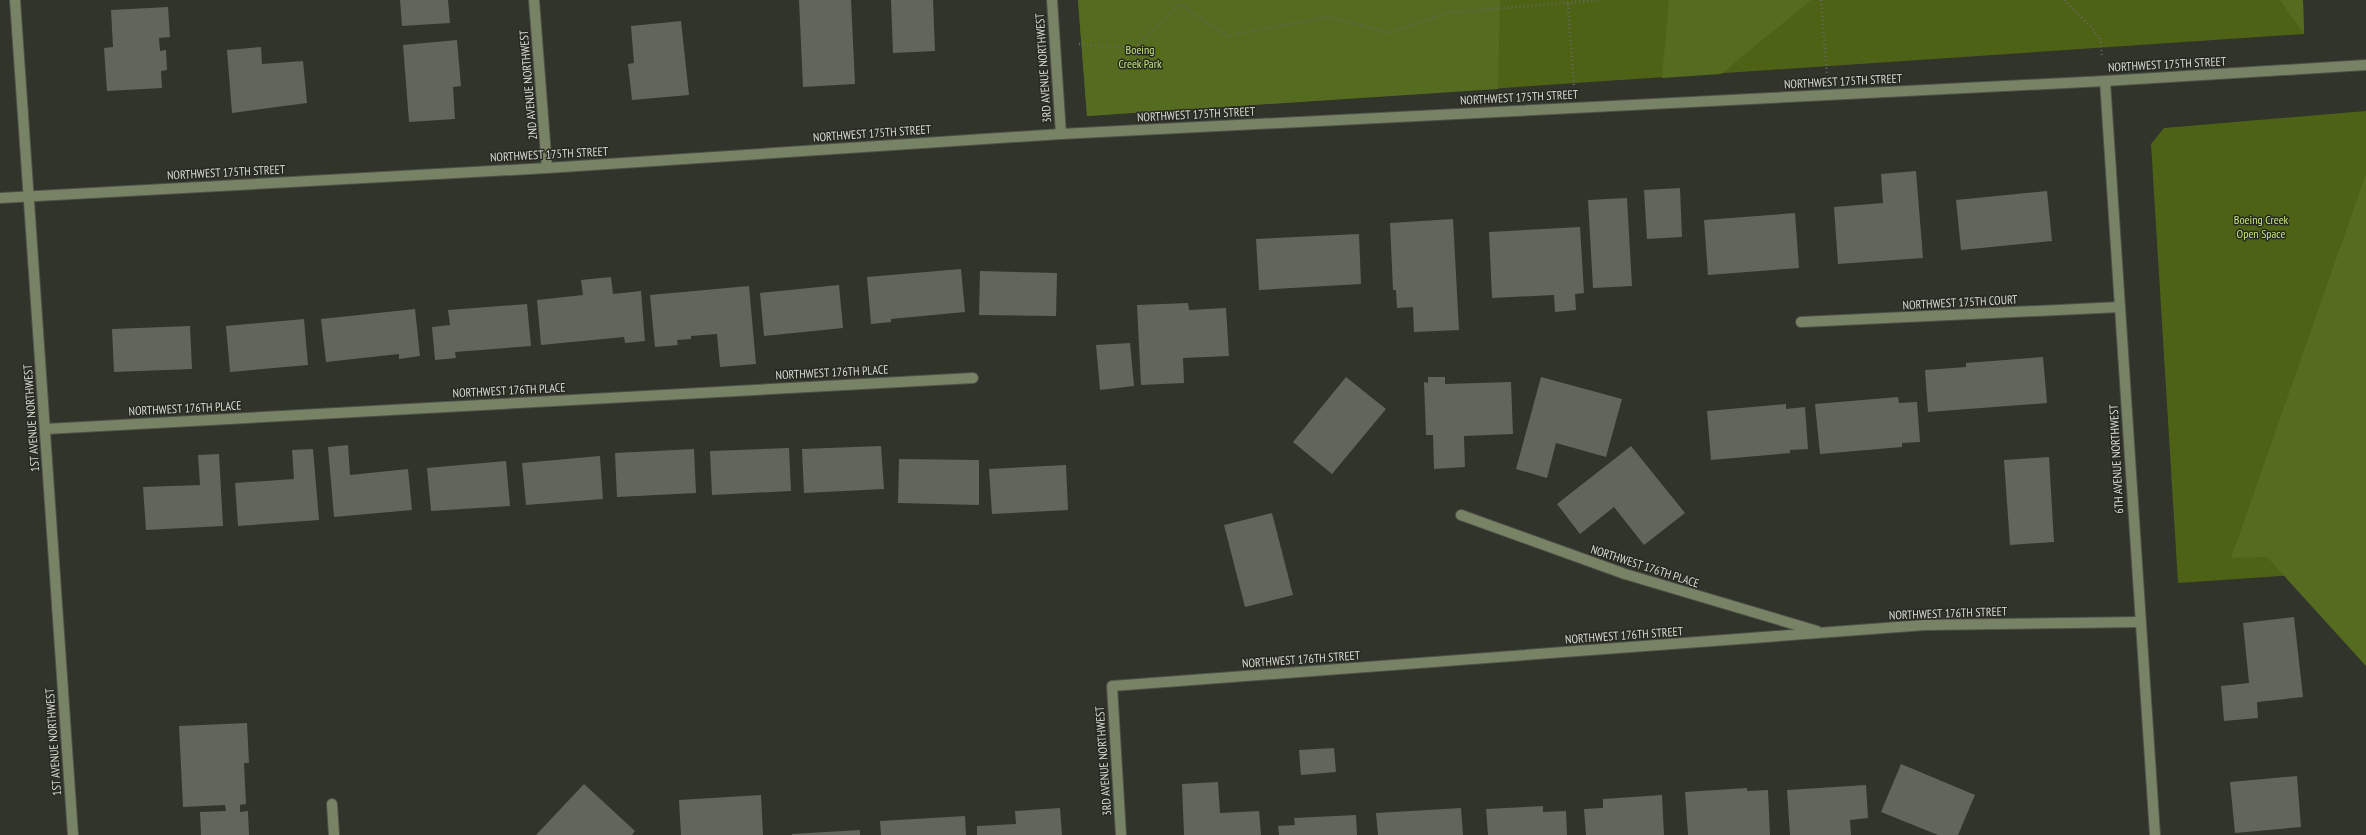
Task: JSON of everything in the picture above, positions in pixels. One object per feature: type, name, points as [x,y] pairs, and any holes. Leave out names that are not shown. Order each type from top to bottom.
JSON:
[{"type":"street","name":"1ST AVENUE NORTHWEST","points":[[15,0],[73,835]]},
{"type":"street","name":"2ND AVENUE NORTHWEST","points":[[534,0],[547,168]]},
{"type":"street","name":"3RD AVENUE NORTHWEST","points":[[1052,0],[1061,134]]},
{"type":"street","name":"NORTHWEST 175TH STREET","points":[[0,198],[547,168],[1061,134],[2105,81],[2366,66]]},
{"type":"street","name":"6TH AVENUE NORTHWEST","points":[[2105,81],[2139,622],[2155,835]]},
{"type":"street","name":"NORTHWEST 175TH COURT","points":[[1801,322],[2120,307]]},
{"type":"street","name":"NORTHWEST 176TH PLACE","points":[[46,429],[973,378]]},
{"type":"street","name":"NORTHWEST 176TH PLACE","points":[[1462,515],[1625,574],[1824,633]]},
{"type":"street","name":"NORTHWEST 176TH STREET","points":[[1112,686],[1925,625],[2139,622]]},
{"type":"street","name":"3RD AVENUE NORTHWEST","points":[[1112,686],[1121,835]]},
{"type":"street","points":[[332,804],[334,835]]},
{"type":"path","points":[[1055,42],[1135,48],[1179,2],[1227,36],[1328,17],[1389,33],[1446,13],[1568,4],[1600,0]]},
{"type":"path","points":[[1821,0],[1828,95]]},
{"type":"path","points":[[2065,0],[2100,37],[2105,81]]},
{"type":"path","points":[[1568,4],[1575,108]]},
{"type":"green space","name":"Boeing Creek Park","points":[[1078,0],[2303,0],[2304,34],[1087,116]]},
{"type":"green space","points":[[1078,0],[1500,0],[1498,89],[1087,116]]},
{"type":"green space","points":[[1669,0],[1811,0],[1721,74],[1662,78]]},
{"type":"green space","points":[[2280,0],[2303,0],[2304,34]]},
{"type":"green space","name":"Boeing Creek Open Space","points":[[2366,111],[2366,570],[2178,583],[2151,144],[2164,128]]},
{"type":"green space","points":[[2366,174],[2366,666],[2267,557],[2231,558]]},
{"type":"building","points":[[400,0],[448,0],[450,23],[402,26]]},
{"type":"building","points":[[799,0],[851,0],[855,84],[803,87]]},
{"type":"building","points":[[891,0],[933,0],[935,51],[893,53]]},
{"type":"building","points":[[168,7],[170,37],[159,38],[160,51],[166,50],[167,70],[161,71],[162,88],[107,91],[104,48],[113,47],[111,10]]},
{"type":"building","points":[[681,21],[689,95],[632,100],[628,64],[634,63],[631,26]]},
{"type":"building","points":[[457,40],[461,86],[453,87],[455,119],[409,122],[403,45]]},
{"type":"building","points":[[261,47],[262,64],[303,61],[307,103],[232,113],[227,50]]},
{"type":"building","points":[[1916,171],[1923,258],[1838,264],[1834,207],[1883,203],[1881,174]]},
{"type":"building","points":[[1680,188],[1682,237],[1647,239],[1644,190]]},
{"type":"building","points":[[2047,191],[2052,241],[1961,250],[1956,200]]},
{"type":"building","points":[[1627,198],[1632,286],[1593,288],[1588,200]]},
{"type":"building","points":[[1795,213],[1799,268],[1708,275],[1704,220]]},
{"type":"building","points":[[1453,219],[1459,330],[1414,332],[1413,307],[1397,308],[1396,290],[1393,290],[1390,223]]},
{"type":"building","points":[[1580,227],[1584,293],[1575,294],[1576,310],[1555,312],[1554,295],[1492,298],[1489,232]]},
{"type":"building","points":[[1359,234],[1361,284],[1259,290],[1256,239]]},
{"type":"building","points":[[961,269],[965,312],[891,319],[891,322],[871,324],[867,277]]},
{"type":"building","points":[[980,271],[1057,273],[1056,316],[979,315]]},
{"type":"building","points":[[611,277],[613,294],[641,291],[645,341],[625,343],[624,337],[541,345],[537,300],[583,295],[581,280]]},
{"type":"building","points":[[839,285],[843,328],[764,336],[760,293]]},
{"type":"building","points":[[749,286],[756,364],[720,367],[717,334],[691,336],[691,339],[677,340],[678,345],[655,347],[650,295]]},
{"type":"building","points":[[1188,303],[1189,310],[1226,308],[1229,356],[1183,358],[1184,383],[1141,385],[1137,305]]},
{"type":"building","points":[[527,304],[531,346],[455,352],[456,358],[435,360],[432,327],[450,325],[448,310]]},
{"type":"building","points":[[415,309],[420,356],[399,359],[399,354],[326,362],[321,319]]},
{"type":"building","points":[[304,319],[308,365],[230,372],[226,326]]},
{"type":"building","points":[[190,326],[192,369],[114,372],[112,329]]},
{"type":"building","points":[[1130,343],[1134,386],[1100,390],[1096,345]]},
{"type":"building","points":[[2043,357],[2047,403],[1928,412],[1925,370],[1966,367],[1966,363]]},
{"type":"building","points":[[1346,377],[1386,409],[1332,474],[1293,442]]},
{"type":"building","points":[[1428,377],[1445,377],[1445,384],[1511,382],[1513,434],[1464,436],[1465,467],[1434,469],[1433,435],[1426,435],[1424,382],[1428,383]]},
{"type":"building","points":[[1541,377],[1622,399],[1606,457],[1556,443],[1547,478],[1516,469]]},
{"type":"building","points":[[1898,397],[1899,403],[1917,402],[1920,442],[1902,443],[1902,447],[1820,454],[1815,404]]},
{"type":"building","points":[[1786,404],[1786,409],[1805,407],[1808,449],[1790,450],[1790,453],[1711,460],[1707,411]]},
{"type":"building","points":[[348,445],[350,475],[408,469],[412,510],[334,517],[328,447]]},
{"type":"building","points":[[881,446],[884,489],[804,493],[802,449]]},
{"type":"building","points":[[1631,446],[1685,513],[1644,545],[1614,507],[1580,534],[1557,504]]},
{"type":"building","points":[[789,448],[791,491],[712,495],[710,451]]},
{"type":"building","points":[[313,449],[319,520],[238,526],[235,483],[294,479],[292,450]]},
{"type":"building","points":[[694,449],[696,493],[617,497],[615,453]]},
{"type":"building","points":[[219,454],[223,526],[146,530],[143,487],[200,485],[198,455]]},
{"type":"building","points":[[600,456],[603,499],[526,505],[522,463]]},
{"type":"building","points":[[2049,457],[2054,542],[2010,545],[2004,460]]},
{"type":"building","points":[[899,459],[979,460],[979,505],[898,503]]},
{"type":"building","points":[[506,461],[510,506],[431,511],[427,468]]},
{"type":"building","points":[[1066,465],[1068,510],[992,514],[989,469]]},
{"type":"building","points":[[1272,513],[1293,595],[1245,607],[1224,525]]},
{"type":"building","points":[[2294,617],[2303,697],[2257,702],[2258,718],[2224,721],[2221,686],[2249,683],[2243,623]]},
{"type":"building","points":[[247,723],[249,763],[244,763],[246,804],[240,805],[240,812],[248,811],[249,835],[201,835],[200,812],[226,811],[225,805],[183,807],[179,726]]},
{"type":"building","points":[[1334,748],[1336,772],[1301,775],[1299,750]]},
{"type":"building","points":[[1901,764],[1975,795],[1958,835],[1938,835],[1881,812]]},
{"type":"building","points":[[2297,776],[2301,827],[2235,833],[2230,782]]},
{"type":"building","points":[[1218,782],[1220,813],[1259,811],[1261,835],[1184,835],[1182,784]]},
{"type":"building","points":[[584,784],[635,831],[632,835],[536,835]]},
{"type":"building","points":[[1866,785],[1868,818],[1850,820],[1851,835],[1790,835],[1787,790]]},
{"type":"building","points":[[1747,788],[1747,791],[1768,790],[1770,835],[1688,835],[1685,792]]},
{"type":"building","points":[[761,795],[763,835],[681,835],[679,800]]},
{"type":"building","points":[[1662,795],[1664,835],[1586,835],[1584,809],[1603,808],[1603,799]]},
{"type":"building","points":[[1543,806],[1543,812],[1566,811],[1567,835],[1488,835],[1486,809]]},
{"type":"building","points":[[1060,808],[1062,835],[977,835],[977,826],[1016,824],[1015,811]]},
{"type":"building","points":[[1461,808],[1463,835],[1378,835],[1376,813]]},
{"type":"building","points":[[1356,815],[1357,835],[1279,835],[1278,826],[1295,825],[1294,818]]},
{"type":"building","points":[[965,816],[966,835],[881,835],[880,821]]},
{"type":"building","points":[[860,830],[860,835],[792,835],[792,834]]}]
